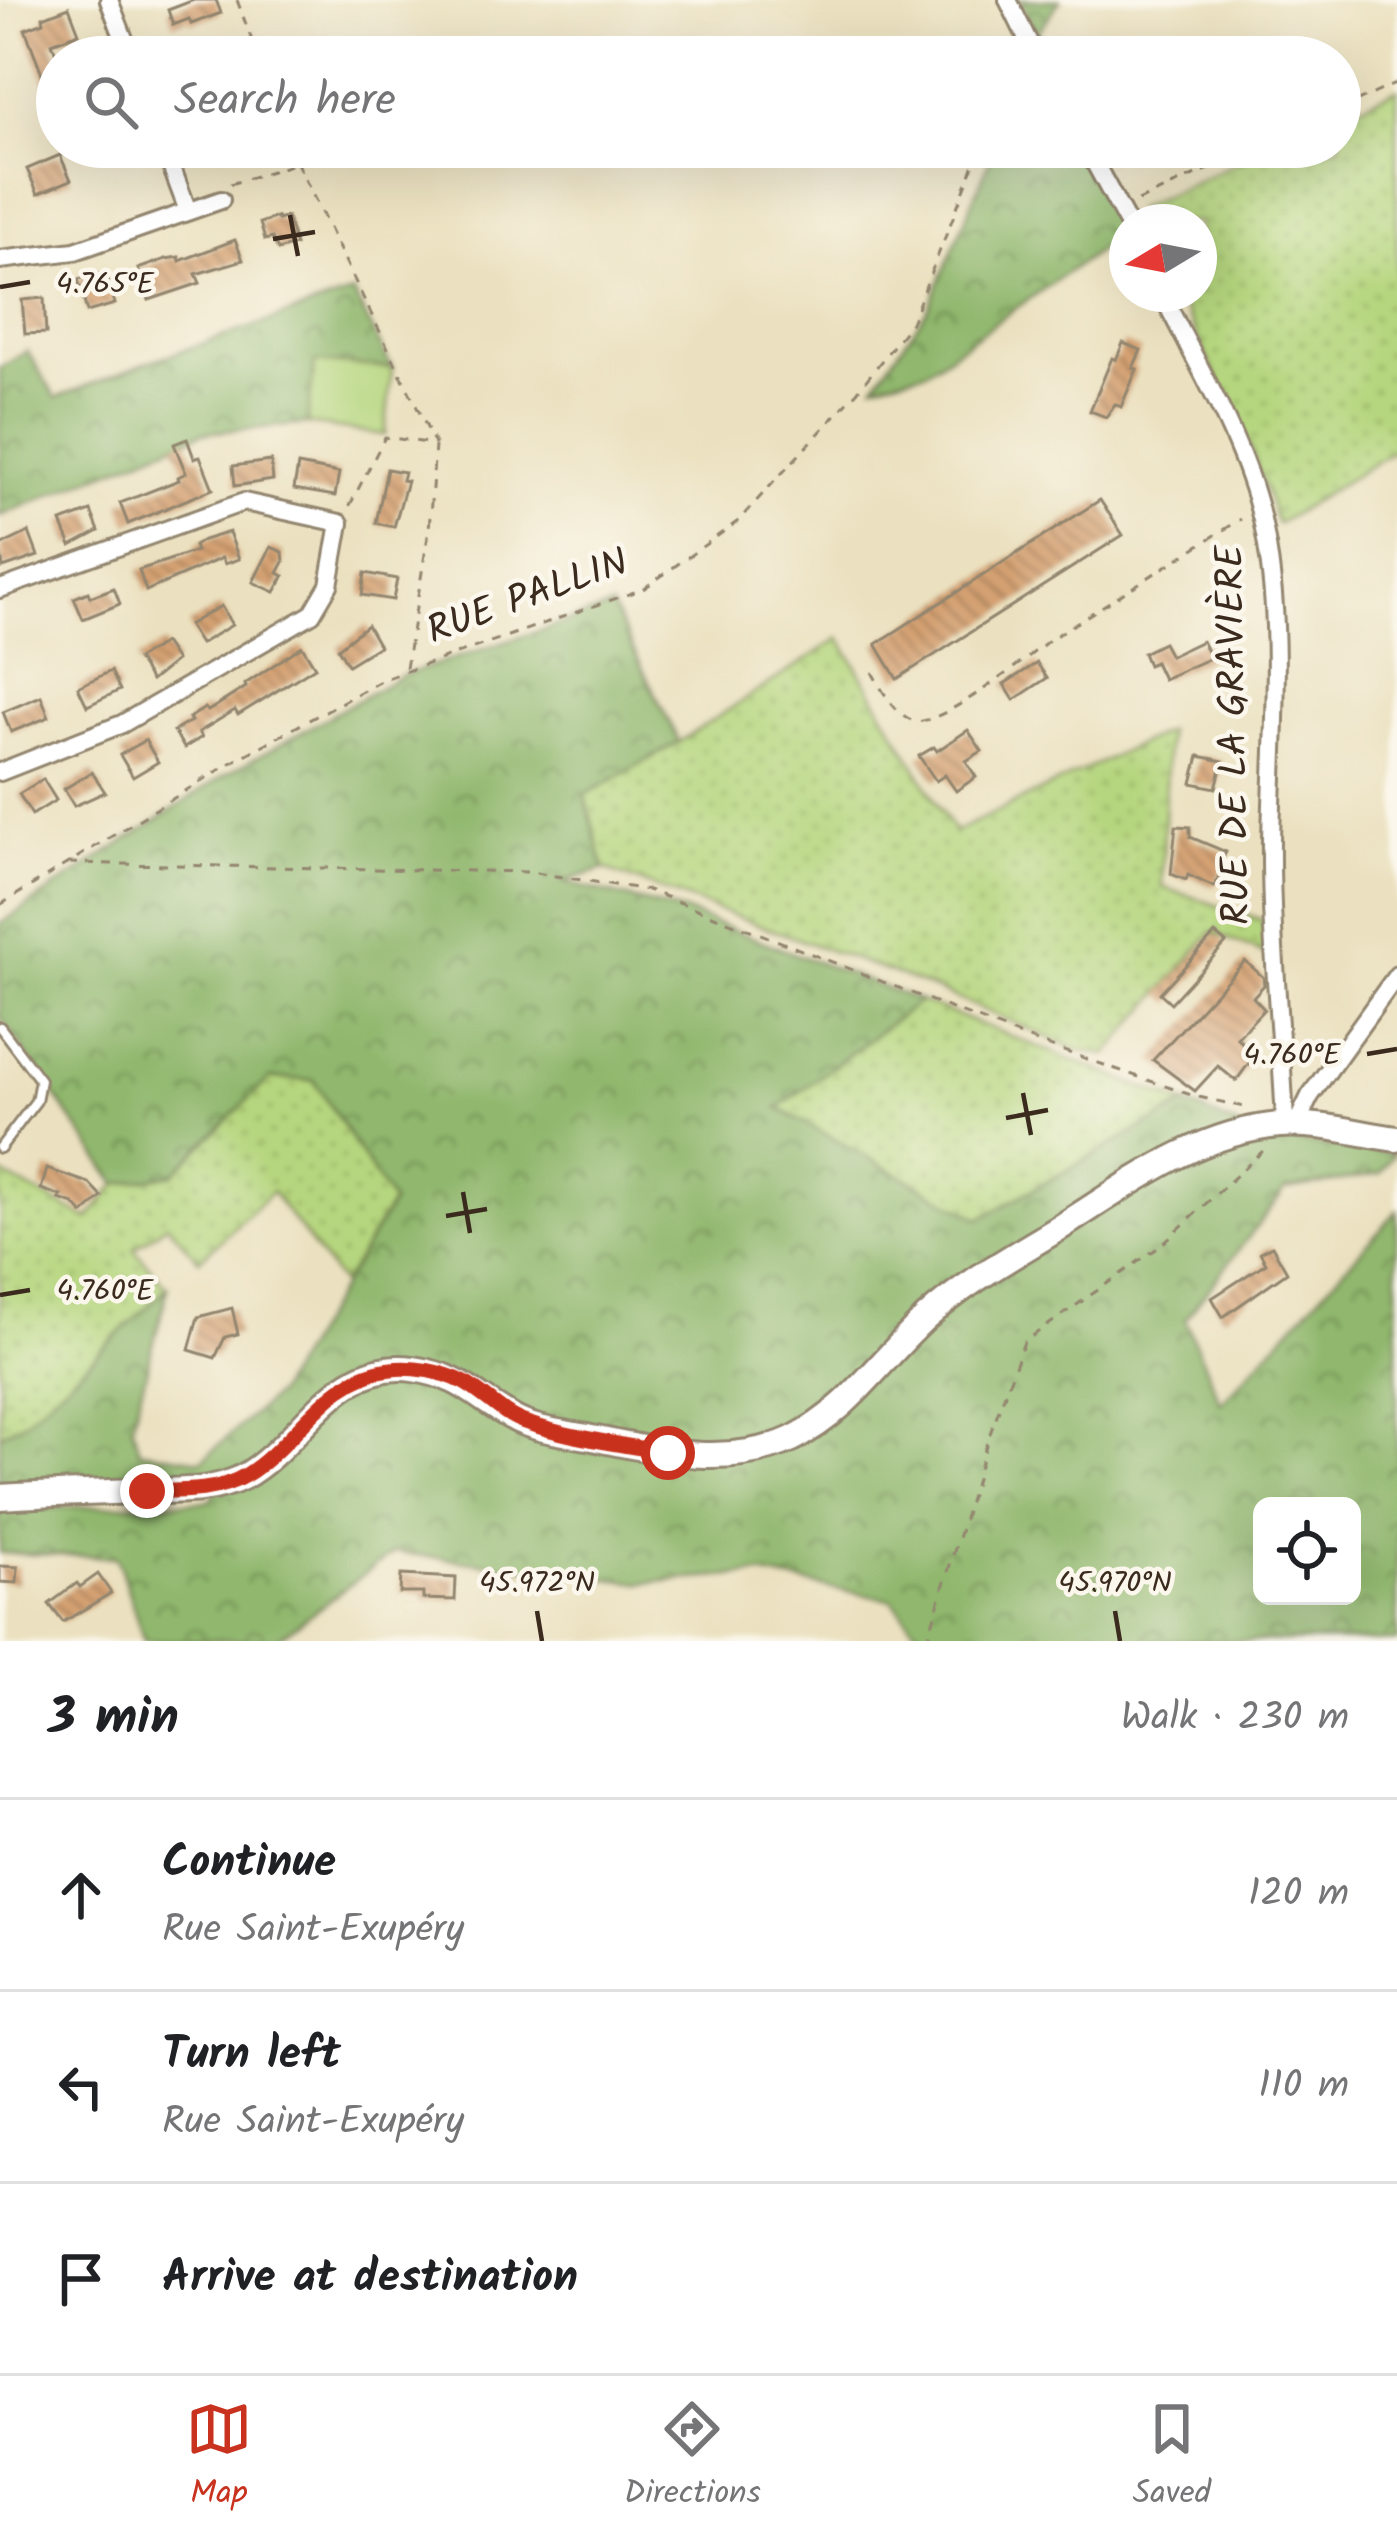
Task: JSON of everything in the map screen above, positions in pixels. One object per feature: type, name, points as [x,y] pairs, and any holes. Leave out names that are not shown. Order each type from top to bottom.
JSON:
[{"type":"street","points":[[109,0],[122,36]]},
{"type":"street","points":[[1008,0],[1026,36]]},
{"type":"street","points":[[172,168],[188,211]]},
{"type":"street","points":[[1098,168],[1119,204]]},
{"type":"street","points":[[0,260],[75,250],[221,200]]},
{"type":"street","name":"RUE DE LA GRAVIÈRE","points":[[1171,312],[1240,454],[1261,515],[1271,586],[1275,682],[1273,929],[1291,1124]]},
{"type":"street","points":[[0,590],[244,502],[340,523],[329,585],[312,614],[122,724],[0,772]]},
{"type":"street","points":[[1291,1124],[1397,975]]},
{"type":"street","points":[[0,1497],[190,1491],[222,1485],[244,1476],[272,1455],[334,1393],[357,1378],[387,1369],[411,1368],[460,1381],[518,1420],[559,1432],[668,1453],[760,1450],[826,1419],[920,1324],[971,1281],[1182,1152],[1249,1129],[1291,1124],[1397,1139]]},
{"type":"lane","points":[[0,1028],[40,1080],[36,1101],[0,1148]]},
{"type":"path","points":[[237,0],[250,36]]},
{"type":"path","points":[[1361,99],[1397,83]]},
{"type":"path","points":[[221,200],[227,185],[282,168]]},
{"type":"path","points":[[300,168],[435,444],[429,530],[405,672]]},
{"type":"path","name":"RUE PALLIN","points":[[0,905],[234,761],[405,672],[644,589],[737,522],[857,392],[911,323],[973,168]]},
{"type":"path","points":[[1119,204],[1144,200],[1213,168]]},
{"type":"path","points":[[340,523],[385,436],[435,444]]},
{"type":"path","points":[[872,672],[909,720],[932,721],[1218,531],[1261,515]]},
{"type":"path","points":[[68,863],[529,872],[648,890],[1029,1039],[1194,1096],[1255,1109]]},
{"type":"path","points":[[927,1641],[988,1439],[1024,1342],[1160,1247],[1291,1124]]},
{"type":"green space","points":[[1020,0],[1060,0],[1036,35]]},
{"type":"green space","points":[[1397,89],[1397,449],[1277,524],[1251,449],[1186,312],[1217,312],[1217,204],[1147,204],[1225,168],[1361,168],[1361,105]]},
{"type":"green space","points":[[986,168],[1086,168],[1109,210],[1109,243],[926,371],[875,384],[928,309]]},
{"type":"green space","points":[[353,293],[392,368],[315,362],[307,424],[201,433],[0,516],[0,368],[27,351],[56,398]]},
{"type":"green space","points":[[315,362],[392,368],[385,435],[307,424]]},
{"type":"green space","points":[[612,607],[679,742],[585,795],[604,869],[563,882],[688,913],[920,1001],[778,1108],[980,1219],[1186,1104],[1264,1138],[1394,1154],[1380,1174],[1285,1190],[1185,1319],[1221,1403],[1397,1211],[1397,1641],[925,1641],[892,1600],[760,1574],[640,1583],[394,1552],[277,1639],[144,1641],[117,1557],[0,1553],[0,1510],[211,1501],[221,1475],[0,1483],[0,1435],[25,1421],[168,1288],[132,1425],[139,1451],[202,1460],[276,1394],[392,1203],[314,1080],[270,1078],[173,1174],[117,1184],[0,1017],[0,924],[222,777],[401,676]]},
{"type":"green space","points":[[840,638],[954,832],[1167,731],[1162,887],[1263,920],[1265,954],[1212,932],[1107,1055],[1078,1050],[925,985],[604,869],[585,795],[679,742]]},
{"type":"green space","points":[[920,1001],[1186,1104],[980,1219],[777,1108]]},
{"type":"green space","points":[[270,1078],[314,1080],[392,1202],[342,1285],[272,1192],[199,1260],[167,1224],[134,1249],[168,1288],[25,1421],[0,1435],[0,1173],[88,1219],[117,1184],[173,1173]]},
{"type":"building","points":[[194,0],[216,0],[221,13],[173,25],[168,10]]},
{"type":"building","points":[[69,7],[79,33],[36,36],[36,58],[25,29],[44,22],[43,17]]},
{"type":"building","points":[[66,168],[71,180],[38,194],[27,169]]},
{"type":"building","points":[[287,217],[295,245],[278,250],[272,238],[265,240],[260,223]]},
{"type":"building","points":[[235,240],[243,260],[196,274],[200,283],[149,300],[138,269],[166,259],[179,257],[180,261]]},
{"type":"building","points":[[106,272],[115,304],[87,312],[78,279]]},
{"type":"building","points":[[44,298],[46,333],[25,334],[22,300]]},
{"type":"building","points":[[1123,343],[1141,350],[1133,368],[1137,369],[1121,407],[1115,404],[1106,417],[1090,411]]},
{"type":"building","points":[[187,439],[194,458],[200,456],[213,489],[128,524],[120,503],[186,473],[174,444]]},
{"type":"building","points":[[271,461],[273,480],[235,486],[233,466]]},
{"type":"building","points":[[298,465],[339,473],[335,496],[294,489]]},
{"type":"building","points":[[387,469],[404,472],[402,480],[407,481],[394,527],[376,523]]},
{"type":"building","points":[[1100,500],[1123,535],[897,679],[876,644]]},
{"type":"building","points":[[91,511],[99,531],[71,546],[61,522]]},
{"type":"building","points":[[29,532],[38,556],[3,568],[0,546]]},
{"type":"building","points":[[229,532],[239,559],[225,564],[222,558],[146,591],[139,570],[196,551],[194,546],[203,540]]},
{"type":"building","points":[[271,547],[283,552],[284,562],[278,573],[284,576],[275,592],[253,582]]},
{"type":"building","points":[[365,573],[397,579],[393,600],[362,595]]},
{"type":"building","points":[[114,588],[120,604],[83,619],[74,598]]},
{"type":"building","points":[[221,606],[232,625],[200,644],[188,625]]},
{"type":"building","points":[[367,625],[379,646],[348,665],[338,648]]},
{"type":"building","points":[[1202,641],[1210,658],[1163,679],[1155,662],[1148,665],[1143,653],[1163,643],[1170,656]]},
{"type":"building","points":[[164,643],[176,661],[151,681],[137,659]]},
{"type":"building","points":[[302,646],[315,667],[238,715],[235,710],[199,732],[202,737],[184,748],[174,731],[189,718],[246,687]]},
{"type":"building","points":[[1037,663],[1047,678],[1014,700],[1004,684]]},
{"type":"building","points":[[111,671],[120,690],[87,706],[78,687]]},
{"type":"building","points":[[41,696],[49,717],[11,732],[3,712]]},
{"type":"building","points":[[968,730],[982,751],[966,761],[976,777],[956,791],[945,775],[936,781],[919,756],[934,747],[937,751]]},
{"type":"building","points":[[145,740],[158,762],[133,777],[120,755]]},
{"type":"building","points":[[1199,756],[1223,761],[1216,788],[1192,783]]},
{"type":"building","points":[[92,772],[105,792],[74,806],[64,789]]},
{"type":"building","points":[[43,779],[56,800],[32,815],[19,794]]},
{"type":"building","points":[[1176,826],[1190,827],[1190,837],[1226,852],[1214,887],[1188,875],[1186,880],[1171,874]]},
{"type":"building","points":[[1215,934],[1226,943],[1171,1003],[1160,993]]},
{"type":"building","points":[[1245,961],[1263,977],[1264,985],[1253,997],[1264,1009],[1237,1038],[1255,1055],[1236,1081],[1218,1066],[1195,1091],[1153,1060]]},
{"type":"building","points":[[47,1169],[89,1183],[102,1197],[83,1214],[61,1196],[41,1189]]},
{"type":"building","points":[[1272,1246],[1287,1272],[1223,1317],[1212,1298],[1266,1263],[1260,1252]]},
{"type":"building","points":[[232,1308],[238,1334],[225,1337],[215,1358],[189,1350],[198,1317]]},
{"type":"building","points":[[0,1566],[18,1567],[17,1583],[0,1582]]},
{"type":"building","points":[[98,1574],[111,1593],[63,1622],[49,1604]]},
{"type":"building","points":[[401,1575],[456,1578],[455,1600],[400,1593]]},
{"type":"route","points":[[147,1491],[190,1491],[244,1476],[334,1393],[357,1378],[387,1369],[411,1368],[460,1381],[518,1420],[668,1453]]}]
